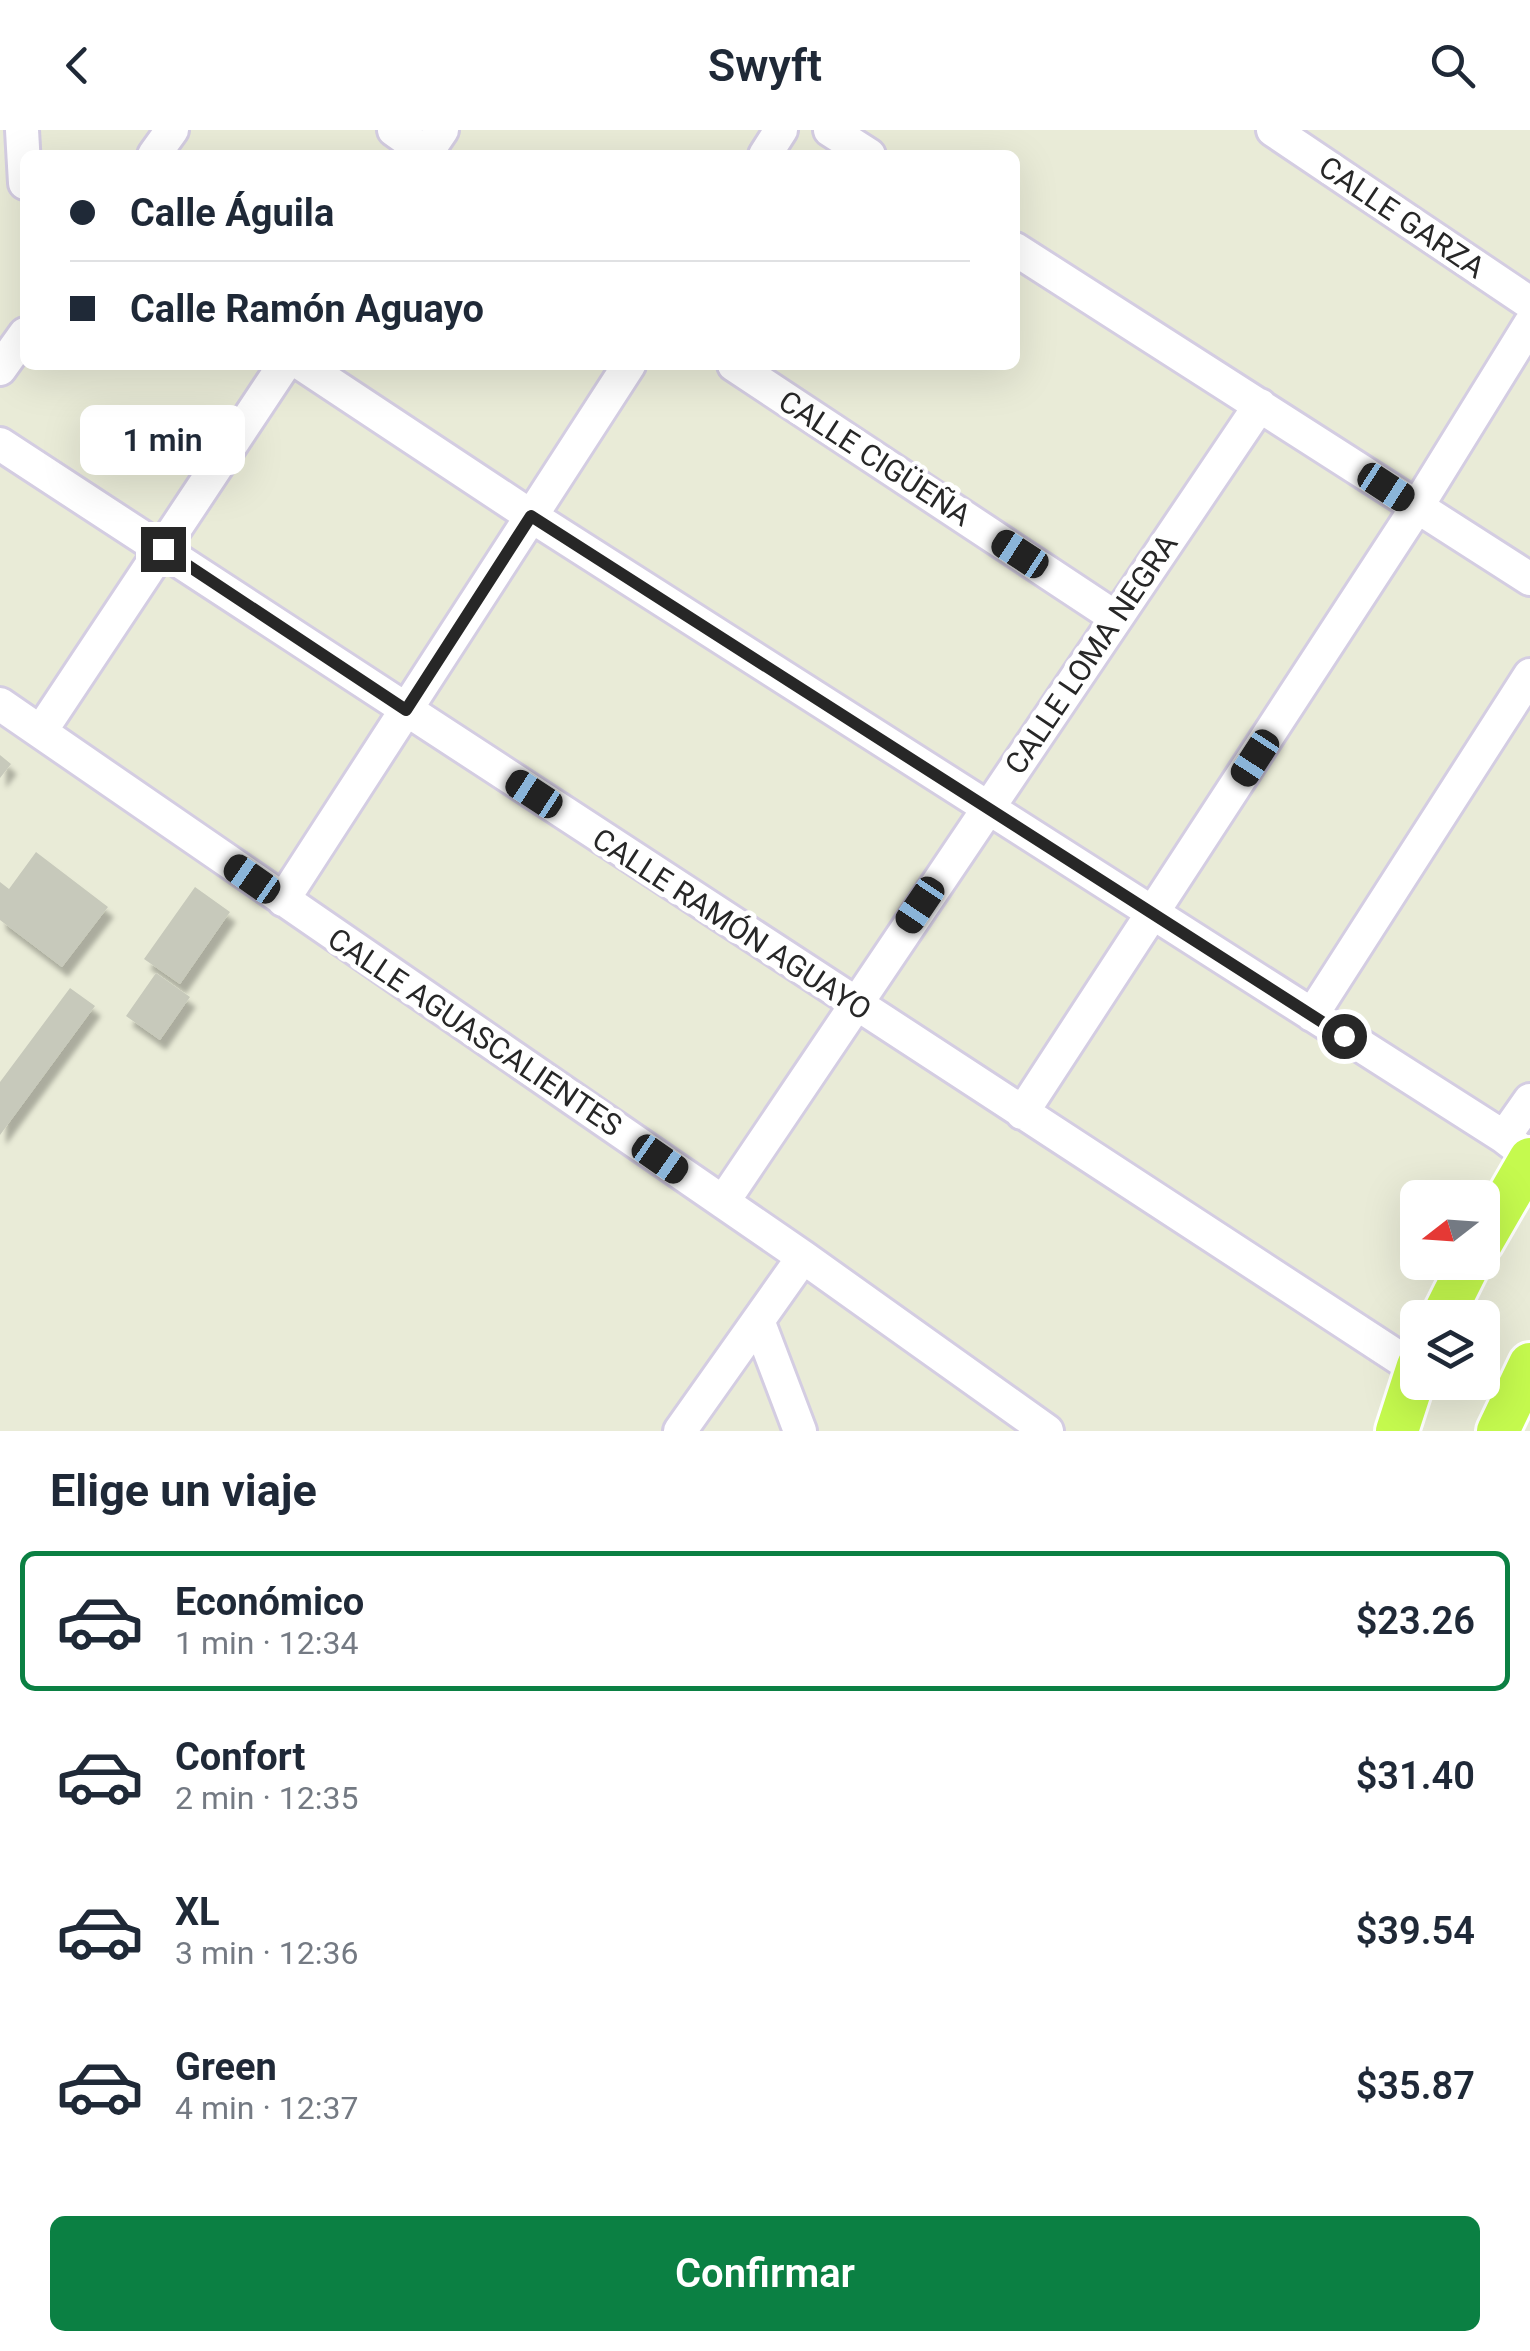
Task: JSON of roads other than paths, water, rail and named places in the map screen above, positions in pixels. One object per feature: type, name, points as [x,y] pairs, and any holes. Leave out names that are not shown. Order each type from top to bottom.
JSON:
[{"type":"main road","points":[[1500,1200],[1521,1151]]},
{"type":"main road","points":[[1511,1424],[1530,1364]]},
{"type":"main road","points":[[1397,1431],[1407,1400]]},
{"type":"street","points":[[394,130],[431,148]]},
{"type":"street","points":[[830,130],[860,150]]},
{"type":"street","name":"CALLE GARZA","points":[[1273,130],[1530,303]]},
{"type":"street","points":[[1020,252],[1530,579]]},
{"type":"street","points":[[1022,1113],[1417,508],[1530,324]]},
{"type":"street","points":[[0,369],[20,341]]},
{"type":"street","points":[[41,731],[281,370]]},
{"type":"street","points":[[311,370],[531,516],[1521,1151],[1530,1100]]},
{"type":"street","points":[[283,900],[626,370]]},
{"type":"street","name":"CALLE CIGÜEÑA","points":[[742,370],[1116,618]]},
{"type":"street","name":"CALLE LOMA NEGRA","points":[[723,1202],[1260,405]]},
{"type":"street","name":"CALLE RAMÓN AGUAYO","points":[[0,444],[854,1004],[1400,1356]]},
{"type":"street","points":[[1312,1015],[1530,675]]},
{"type":"street","name":"CALLE AGUASCALIENTES","points":[[0,704],[803,1257],[1047,1431]]},
{"type":"street","points":[[680,1431],[803,1257]]},
{"type":"street","points":[[759,1323],[800,1431]]}]
